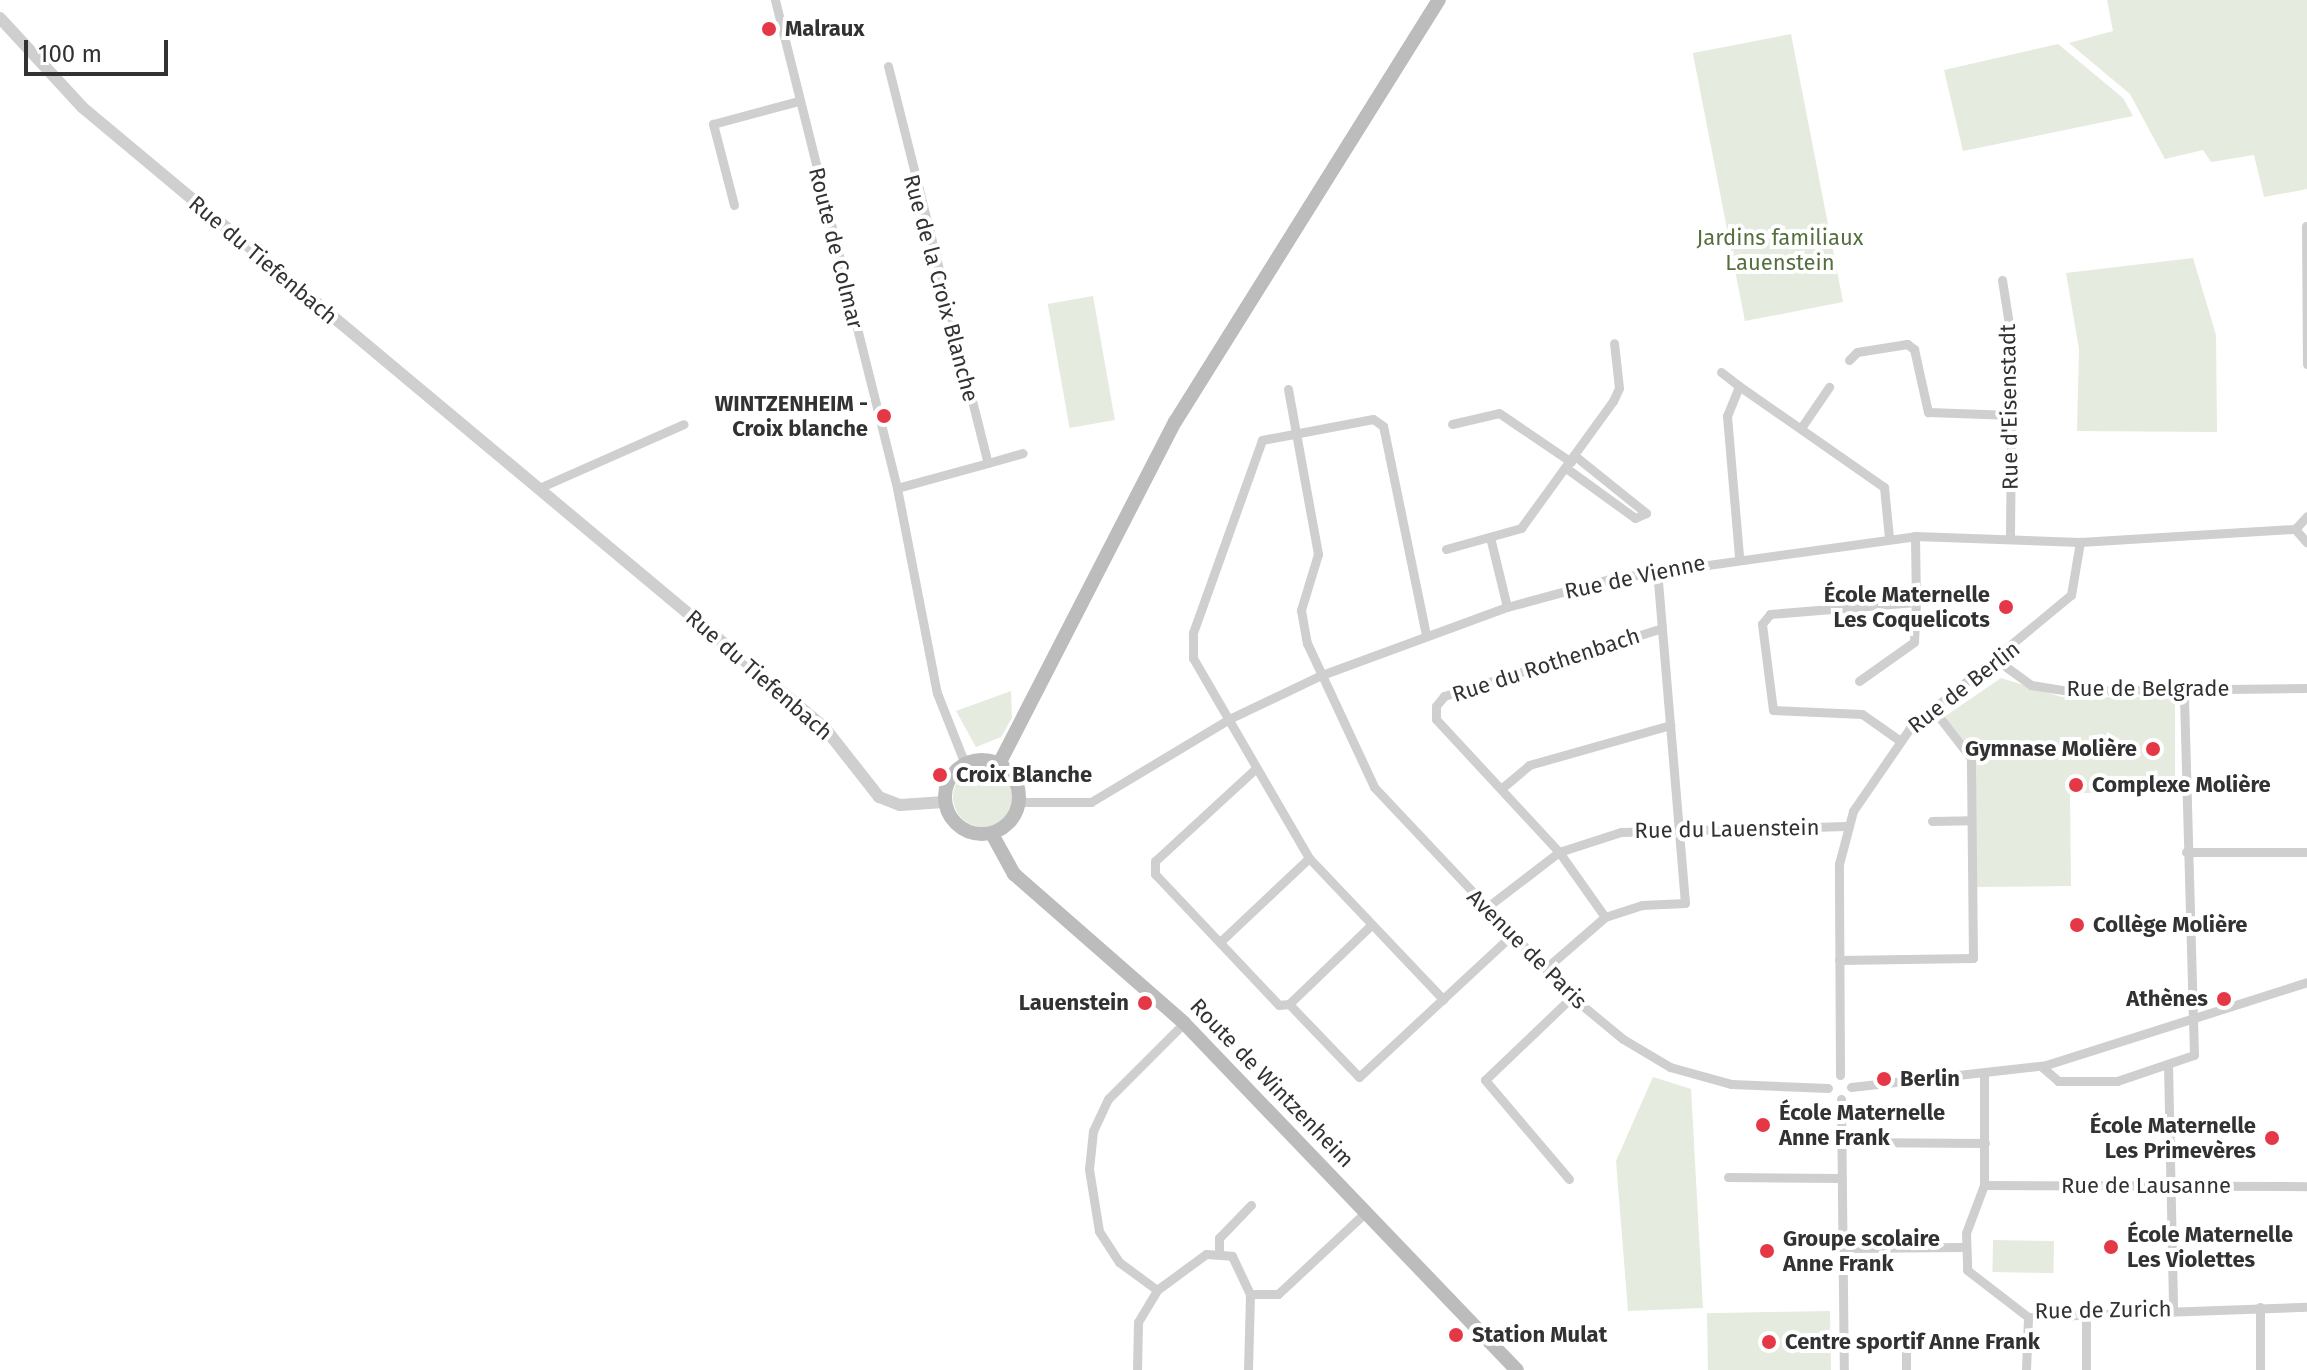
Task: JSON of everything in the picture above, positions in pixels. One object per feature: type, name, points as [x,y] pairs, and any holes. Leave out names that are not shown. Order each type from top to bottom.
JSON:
[{"type":"main road","points":[[999,764],[1175,422],[1439,0]]},
{"type":"main road","points":[[965,764],[999,764],[1012,774],[1019,802],[1014,817],[992,834],[959,827],[944,802],[947,784],[965,764]]},
{"type":"main road","name":"Route de Wintzenheim","points":[[992,834],[1014,874],[1184,1023],[1517,1370]]},
{"type":"street","name":"Route de Colmar","points":[[775,0],[898,492]]},
{"type":"street","name":"Rue du Tiefenbach","points":[[0,18],[82,107],[824,727],[879,797],[900,805],[944,802]]},
{"type":"street","name":"Rue de la Croix Blanche","points":[[888,66],[988,463]]},
{"type":"street","points":[[734,205],[713,124],[798,101]]},
{"type":"street","points":[[2306,226],[2307,364]]},
{"type":"street","name":"Rue d'Eisenstadt","points":[[2002,280],[2012,343],[2010,535]]},
{"type":"street","points":[[1446,549],[1521,528],[1571,462],[1619,388],[1614,343]]},
{"type":"street","points":[[1849,360],[1857,352],[1907,344],[1914,349],[1928,412],[2012,415]]},
{"type":"street","points":[[1721,372],[1884,487],[1889,538]]},
{"type":"street","points":[[1739,386],[1727,416],[1739,556]]},
{"type":"street","points":[[1801,428],[1829,387]]},
{"type":"street","name":"Avenue de Paris","points":[[1288,389],[1318,554],[1301,610],[1319,676],[1374,787],[1572,997],[1670,1067],[1731,1084],[1828,1088]]},
{"type":"street","points":[[1452,424],[1499,413],[1646,513],[1635,518],[1571,462]]},
{"type":"street","points":[[1426,635],[1383,426],[1373,419],[1262,440],[1193,633],[1193,658],[1229,719],[1254,770],[1309,858],[1443,999]]},
{"type":"street","points":[[539,488],[684,424]]},
{"type":"street","points":[[965,764],[937,693],[898,492],[1023,453]]},
{"type":"street","points":[[2307,516],[2295,529],[2307,543]]},
{"type":"street","name":"Rue de Vienne","points":[[1019,802],[1091,802],[1229,719],[1319,676],[1507,607],[1657,572],[1739,556],[1915,536],[2010,535],[2080,542],[2295,529]]},
{"type":"street","points":[[1859,681],[1914,642],[1915,536]]},
{"type":"street","points":[[1490,537],[1507,607]]},
{"type":"street","name":"Rue de Berlin","points":[[1840,1075],[1839,960],[1846,826],[1865,784],[1899,740],[1933,709],[1998,661],[2071,595],[2080,542]]},
{"type":"street","points":[[1545,969],[1605,917],[1642,905],[1685,903],[1657,572]]},
{"type":"street","points":[[1899,740],[1862,714],[1773,710],[1762,624],[1770,614],[1916,602]]},
{"type":"street","name":"Rue du Rothenbach","points":[[1605,917],[1559,852],[1436,719],[1444,696],[1662,628]]},
{"type":"street","name":"Rue de Belgrade","points":[[1998,661],[2031,685],[2067,691],[2307,688]]},
{"type":"street","points":[[2041,1066],[2058,1081],[2106,1082],[2194,1055],[2186,852],[2184,690]]},
{"type":"street","points":[[1839,960],[1973,958],[1971,758],[1933,709]]},
{"type":"street","points":[[1502,788],[1529,765],[1670,725]]},
{"type":"street","points":[[1254,770],[1155,861],[1155,874],[1279,1005],[1289,1004],[1371,925]]},
{"type":"street","points":[[1932,821],[1971,820]]},
{"type":"street","name":"Rue du Lauenstein","points":[[1486,908],[1559,852],[1621,832],[1679,827],[1846,826]]},
{"type":"street","points":[[2186,852],[2307,852]]},
{"type":"street","points":[[1221,941],[1309,858]]},
{"type":"street","points":[[1289,1004],[1359,1077],[1512,935]]},
{"type":"street","points":[[1844,1370],[1841,1099],[1851,1087],[1984,1076],[2041,1066],[2307,982]]},
{"type":"street","points":[[1569,1179],[1485,1080],[1572,997]]},
{"type":"street","points":[[1157,1290],[1109,1252],[1092,1203],[1090,1155],[1108,1099],[1184,1023]]},
{"type":"street","points":[[2168,1064],[2174,1186],[2173,1309]]},
{"type":"street","points":[[1841,1099],[1828,1088],[1840,1075],[1851,1087]]},
{"type":"street","points":[[1842,1248],[1964,1247],[1984,1185],[1984,1076]]},
{"type":"street","points":[[1842,1142],[1985,1143]]},
{"type":"street","points":[[1728,1177],[1841,1178]]},
{"type":"street","name":"Rue de Lausanne","points":[[1984,1185],[2307,1186]]},
{"type":"street","points":[[1219,1252],[1219,1238],[1251,1205]]},
{"type":"street","points":[[1250,1294],[1278,1294],[1366,1212]]},
{"type":"street","name":"Rue de Zurich","points":[[1964,1247],[1967,1270],[1979,1284],[2028,1317],[2086,1311],[2307,1307]]},
{"type":"street","points":[[1137,1370],[1138,1322],[1157,1290],[1219,1252]]},
{"type":"street","points":[[1219,1252],[1242,1270],[1250,1294],[1248,1370]]},
{"type":"street","points":[[2260,1307],[2260,1370]]},
{"type":"street","points":[[2086,1311],[2086,1370]]},
{"type":"street","points":[[2026,1370],[2028,1317]]},
{"type":"street","name":"Rue de Zurich","points":[[1906,1370],[1906,1340],[2027,1343]]},
{"type":"green space","points":[[2107,0],[2307,0],[2307,189],[2264,197],[2254,155],[2211,162],[2203,150],[2165,159],[2130,94],[2069,43],[2113,31]]},
{"type":"green space","name":"Jardins familiaux Lauenstein","points":[[1791,34],[1843,302],[1745,321],[1693,53]]},
{"type":"green space","points":[[2058,44],[2123,98],[2133,116],[1963,151],[1944,70]]},
{"type":"green space","points":[[2193,258],[2216,335],[2217,432],[2077,431],[2079,349],[2066,273]]},
{"type":"green space","points":[[1093,296],[1115,420],[1070,428],[1048,304]]},
{"type":"green space","name":"Complexe Molière","points":[[2001,678],[2062,697],[2175,697],[2175,793],[2070,793],[2071,886],[1976,887],[1976,757],[1944,717]]},
{"type":"green space","points":[[1011,691],[1012,718],[1001,737],[976,747],[956,711]]},
{"type":"green space","points":[[983,767],[994,769],[1004,776],[1011,786],[1011,808],[1004,818],[994,825],[983,827],[972,825],[962,818],[955,808],[953,797],[955,786],[962,776],[972,769]]},
{"type":"green space","points":[[1653,1077],[1691,1089],[1703,1308],[1628,1311],[1616,1161]]},
{"type":"green space","points":[[1993,1240],[2054,1241],[2053,1273],[1992,1272]]},
{"type":"green space","name":"Centre sportif Anne Frank","points":[[1830,1311],[1831,1370],[1708,1370],[1707,1313]]},
{"type":"place","name":"Malraux","points":[[769,29]]},
{"type":"place","name":"WINTZENHEIM - Croix blanche","points":[[884,416]]},
{"type":"place","name":"École Maternelle Les Coquelicots","points":[[2006,607]]},
{"type":"place","name":"Gymnase Molière","points":[[2153,749]]},
{"type":"place","name":"Croix Blanche","points":[[940,775]]},
{"type":"place","name":"Complexe Molière","points":[[2076,785]]},
{"type":"place","name":"Collège Molière","points":[[2077,925]]},
{"type":"place","name":"Athènes","points":[[2224,999]]},
{"type":"place","name":"Lauenstein","points":[[1145,1003]]},
{"type":"place","name":"Berlin","points":[[1884,1079]]},
{"type":"place","name":"École Maternelle Anne Frank","points":[[1763,1125]]},
{"type":"place","name":"École Maternelle Les Primevères","points":[[2272,1138]]},
{"type":"place","name":"École Maternelle Les Violettes","points":[[2111,1247]]},
{"type":"place","name":"Groupe scolaire Anne Frank","points":[[1767,1251]]},
{"type":"place","name":"Station Mulat","points":[[1456,1335]]},
{"type":"place","name":"Centre sportif Anne Frank","points":[[1769,1342]]}]
